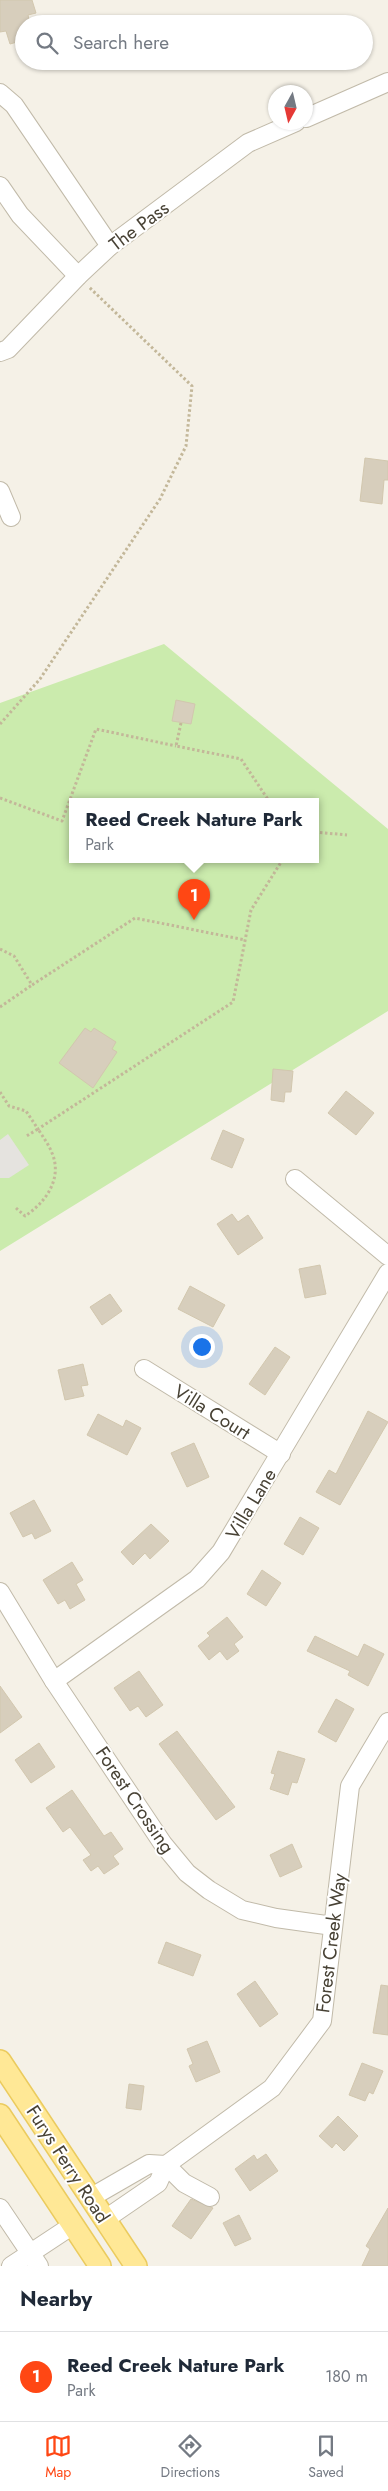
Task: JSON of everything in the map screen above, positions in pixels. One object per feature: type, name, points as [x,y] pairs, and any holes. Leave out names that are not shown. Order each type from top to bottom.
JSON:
[{"type":"main road","name":"Furys Ferry Road","points":[[0,2061],[136,2266]]},
{"type":"main road","name":"Furys Ferry Road","points":[[0,2115],[100,2266]]},
{"type":"street","points":[[313,115],[388,82]]},
{"type":"street","points":[[0,93],[14,105],[110,246]]},
{"type":"street","name":"The Pass","points":[[0,352],[8,349],[78,276],[110,246],[248,143],[278,130]]},
{"type":"street","points":[[0,186],[20,215],[78,276]]},
{"type":"street","points":[[0,491],[11,517]]},
{"type":"street","points":[[295,1179],[388,1256]]},
{"type":"street","name":"Villa Lane","points":[[54,1681],[197,1579],[222,1552],[388,1273]]},
{"type":"street","name":"Villa Court","points":[[144,1369],[281,1454]]},
{"type":"street","name":"Forest Crossing","points":[[0,1592],[54,1681],[163,1844],[187,1873],[209,1890],[242,1910],[276,1918],[333,1926]]},
{"type":"street","name":"Forest Creek Way","points":[[104,2220],[158,2183],[166,2165],[272,2088],[322,2022],[350,1786],[388,1722]]},
{"type":"street","name":"Forest Creek Way","points":[[90,2198],[149,2164],[166,2165]]},
{"type":"street","points":[[166,2165],[184,2183],[210,2197]]},
{"type":"street","points":[[0,2208],[35,2260]]},
{"type":"street","points":[[11,2266],[35,2260],[73,2225]]},
{"type":"path","points":[[0,724],[40,679],[65,643],[160,498],[186,446],[192,386],[78,276]]},
{"type":"path","points":[[176,746],[181,723]]},
{"type":"path","points":[[70,798],[96,729],[241,759],[267,798]]},
{"type":"path","points":[[0,798],[62,821],[69,802]]},
{"type":"path","points":[[319,832],[347,835]]},
{"type":"path","points":[[25,1138],[233,1002],[251,910],[280,863]]},
{"type":"path","points":[[0,1007],[135,918],[245,940]]},
{"type":"path","points":[[0,949],[14,956],[32,985]]},
{"type":"path","points":[[0,1092],[8,1106],[26,1111],[52,1153],[54,1175],[49,1192],[40,1206],[25,1216],[16,1208]]},
{"type":"green space","points":[[164,644],[388,829],[388,1011],[0,1251],[0,703]]},
{"type":"shaded area","points":[[8,1134],[29,1165],[9,1178],[0,1178],[0,1140]]},
{"type":"building","points":[[0,0],[32,0],[36,13],[15,15],[15,43],[10,44],[6,31],[0,32]]},
{"type":"building","points":[[365,458],[388,461],[388,480],[384,480],[382,504],[360,501]]},
{"type":"building","points":[[176,700],[195,704],[191,724],[172,721]]},
{"type":"building","points":[[85,1028],[91,1032],[94,1028],[116,1042],[112,1049],[117,1052],[93,1088],[59,1063]]},
{"type":"building","points":[[273,1069],[293,1071],[291,1092],[285,1092],[284,1102],[271,1100]]},
{"type":"building","points":[[346,1091],[374,1113],[356,1135],[328,1113]]},
{"type":"building","points":[[223,1130],[244,1139],[232,1168],[211,1159]]},
{"type":"building","points":[[232,1214],[238,1222],[248,1215],[263,1238],[238,1255],[217,1224]]},
{"type":"building","points":[[320,1265],[326,1294],[305,1298],[299,1269]]},
{"type":"building","points":[[190,1286],[225,1305],[213,1327],[178,1309]]},
{"type":"building","points":[[110,1294],[122,1311],[102,1325],[90,1307]]},
{"type":"building","points":[[275,1347],[290,1357],[265,1395],[249,1384]]},
{"type":"building","points":[[83,1364],[88,1385],[81,1386],[84,1396],[65,1400],[58,1370]]},
{"type":"building","points":[[368,1411],[388,1422],[340,1505],[316,1492],[329,1470],[336,1474]]},
{"type":"building","points":[[98,1414],[123,1427],[126,1420],[141,1428],[127,1455],[87,1435]]},
{"type":"building","points":[[194,1443],[209,1477],[187,1487],[171,1453]]},
{"type":"building","points":[[34,1500],[51,1531],[35,1539],[32,1533],[23,1537],[10,1513]]},
{"type":"building","points":[[300,1517],[319,1528],[303,1555],[284,1544]]},
{"type":"building","points":[[151,1524],[169,1541],[150,1559],[145,1553],[133,1565],[121,1552]]},
{"type":"building","points":[[72,1562],[83,1580],[76,1584],[85,1600],[70,1609],[65,1600],[58,1604],[43,1580]]},
{"type":"building","points":[[262,1570],[281,1583],[266,1606],[247,1594]]},
{"type":"building","points":[[227,1617],[243,1637],[234,1644],[239,1651],[227,1660],[220,1651],[209,1660],[198,1646],[210,1636],[207,1633]]},
{"type":"building","points":[[315,1636],[358,1657],[364,1644],[384,1654],[368,1686],[348,1675],[350,1671],[307,1651]]},
{"type":"building","points":[[139,1671],[163,1705],[146,1717],[138,1706],[130,1711],[114,1688]]},
{"type":"building","points":[[0,1686],[22,1717],[0,1733]]},
{"type":"building","points":[[336,1699],[354,1709],[336,1742],[318,1732]]},
{"type":"building","points":[[177,1731],[235,1807],[216,1820],[159,1744]]},
{"type":"building","points":[[39,1743],[55,1767],[31,1783],[15,1760]]},
{"type":"building","points":[[278,1751],[305,1759],[297,1783],[292,1782],[288,1795],[270,1789],[275,1774],[271,1773]]},
{"type":"building","points":[[72,1790],[104,1836],[111,1832],[123,1849],[113,1856],[119,1864],[104,1874],[98,1866],[91,1871],[83,1860],[91,1855],[70,1827],[63,1832],[46,1808]]},
{"type":"building","points":[[292,1844],[302,1867],[280,1877],[270,1855]]},
{"type":"building","points":[[166,1942],[201,1955],[193,1976],[158,1963]]},
{"type":"building","points":[[255,1981],[278,2014],[260,2027],[237,1994]]},
{"type":"building","points":[[381,1985],[388,1986],[388,2035],[373,2033]]},
{"type":"building","points":[[207,2041],[220,2072],[196,2082],[189,2066],[193,2064],[187,2049]]},
{"type":"building","points":[[362,2063],[383,2071],[373,2094],[369,2092],[365,2101],[349,2095]]},
{"type":"building","points":[[129,2084],[144,2086],[141,2110],[126,2108]]},
{"type":"building","points":[[338,2116],[358,2136],[344,2151],[336,2143],[332,2148],[319,2136]]},
{"type":"building","points":[[266,2154],[278,2171],[250,2191],[235,2169],[254,2155],[257,2160]]},
{"type":"building","points":[[191,2199],[213,2208],[191,2239],[172,2226]]},
{"type":"building","points":[[388,2208],[388,2266],[362,2266],[370,2249],[366,2246]]},
{"type":"building","points":[[239,2215],[251,2239],[235,2246],[223,2223]]},
{"type":"place","name":"Reed Creek Nature Park","points":[[194,920]]}]
